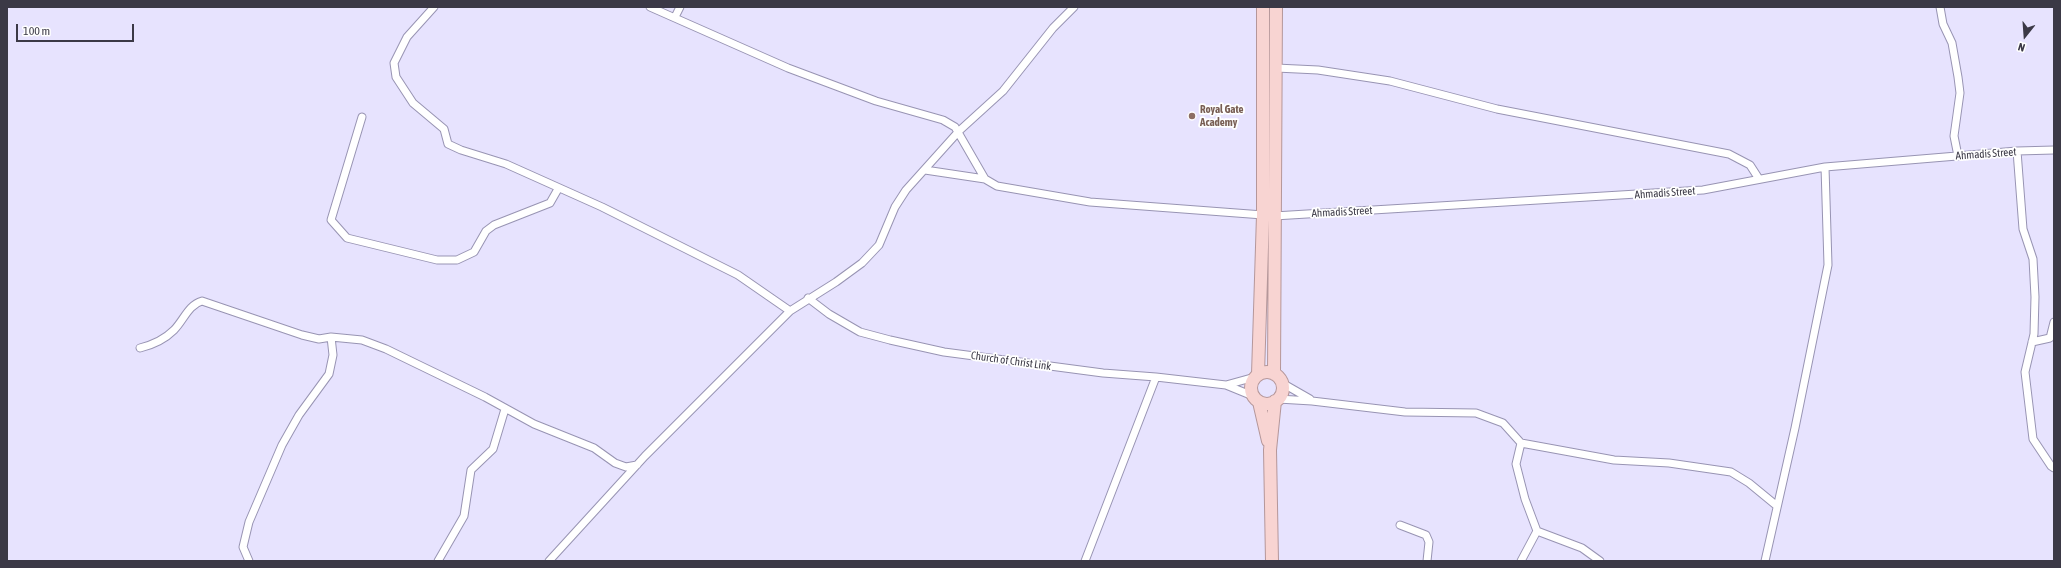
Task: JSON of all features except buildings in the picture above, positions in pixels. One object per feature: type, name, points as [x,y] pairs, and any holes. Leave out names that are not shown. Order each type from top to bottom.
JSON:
[{"type":"highway","points":[[1263,7],[1274,374]]},
{"type":"highway","points":[[1270,450],[1256,399],[1250,388],[1256,375],[1269,216],[1276,68],[1276,7]]},
{"type":"highway","points":[[1256,375],[1266,372],[1274,374],[1282,383],[1282,392],[1277,400],[1270,450],[1272,561]]},
{"type":"highway","points":[[1256,399],[1267,404],[1277,400]]},
{"type":"street","points":[[434,7],[407,36],[394,63],[396,77],[412,103],[444,129],[448,144],[461,150],[506,164],[602,208],[738,275],[790,310]]},
{"type":"street","points":[[650,7],[788,68],[876,101],[943,120],[959,131],[985,179]]},
{"type":"street","points":[[675,17],[680,7]]},
{"type":"street","points":[[549,561],[638,465],[790,310],[836,282],[866,259],[878,245],[895,207],[906,190],[959,131],[1003,91],[1053,28],[1074,7]]},
{"type":"street","points":[[1940,7],[1943,24],[1952,43],[1960,93],[1954,136],[1958,156]]},
{"type":"street","points":[[1276,68],[1318,70],[1390,80],[1497,109],[1729,154],[1750,165],[1759,179]]},
{"type":"street","points":[[362,117],[331,220],[347,238],[437,260],[457,260],[474,252],[486,231],[494,225],[550,203],[558,189]]},
{"type":"street","name":"Ahmadis Street","points":[[925,170],[985,179],[997,186],[1090,202],[1269,216],[1703,190],[1825,167],[2017,151],[2054,150]]},
{"type":"street","points":[[2017,151],[2023,229],[2033,259],[2035,297],[2032,342],[2025,372],[2033,439],[2051,466],[2054,468]]},
{"type":"street","points":[[1765,561],[1828,264],[1825,167]]},
{"type":"street","name":"Church of Christ Link","points":[[808,298],[829,314],[860,332],[890,340],[960,354],[1103,373],[1226,385],[1256,399]]},
{"type":"street","points":[[140,348],[155,344],[173,331],[194,303],[202,301],[302,335],[319,339],[331,337],[362,340],[386,349],[485,397],[534,424],[594,448],[615,463],[626,467],[638,465]]},
{"type":"street","points":[[2032,342],[2050,338],[2054,322]]},
{"type":"street","points":[[249,561],[243,547],[249,522],[282,445],[299,415],[329,374],[333,355],[331,337]]},
{"type":"street","name":"Church of Christ Link","points":[[1226,385],[1256,375]]},
{"type":"street","points":[[1085,561],[1156,377]]},
{"type":"street","points":[[1282,383],[1312,400]]},
{"type":"street","points":[[1277,400],[1312,400],[1405,412],[1476,413],[1503,423],[1521,443],[1614,460],[1669,463],[1731,472],[1748,483],[1777,506]]},
{"type":"street","points":[[438,561],[464,516],[471,470],[493,449],[505,409]]},
{"type":"street","points":[[1521,443],[1516,464],[1525,499],[1537,531],[1522,561]]},
{"type":"street","points":[[1400,526],[1426,534],[1429,542],[1427,561]]},
{"type":"street","points":[[1537,531],[1582,548],[1600,561]]},
{"type":"place","name":"Royal Gate Academy","points":[[1192,116]]}]
